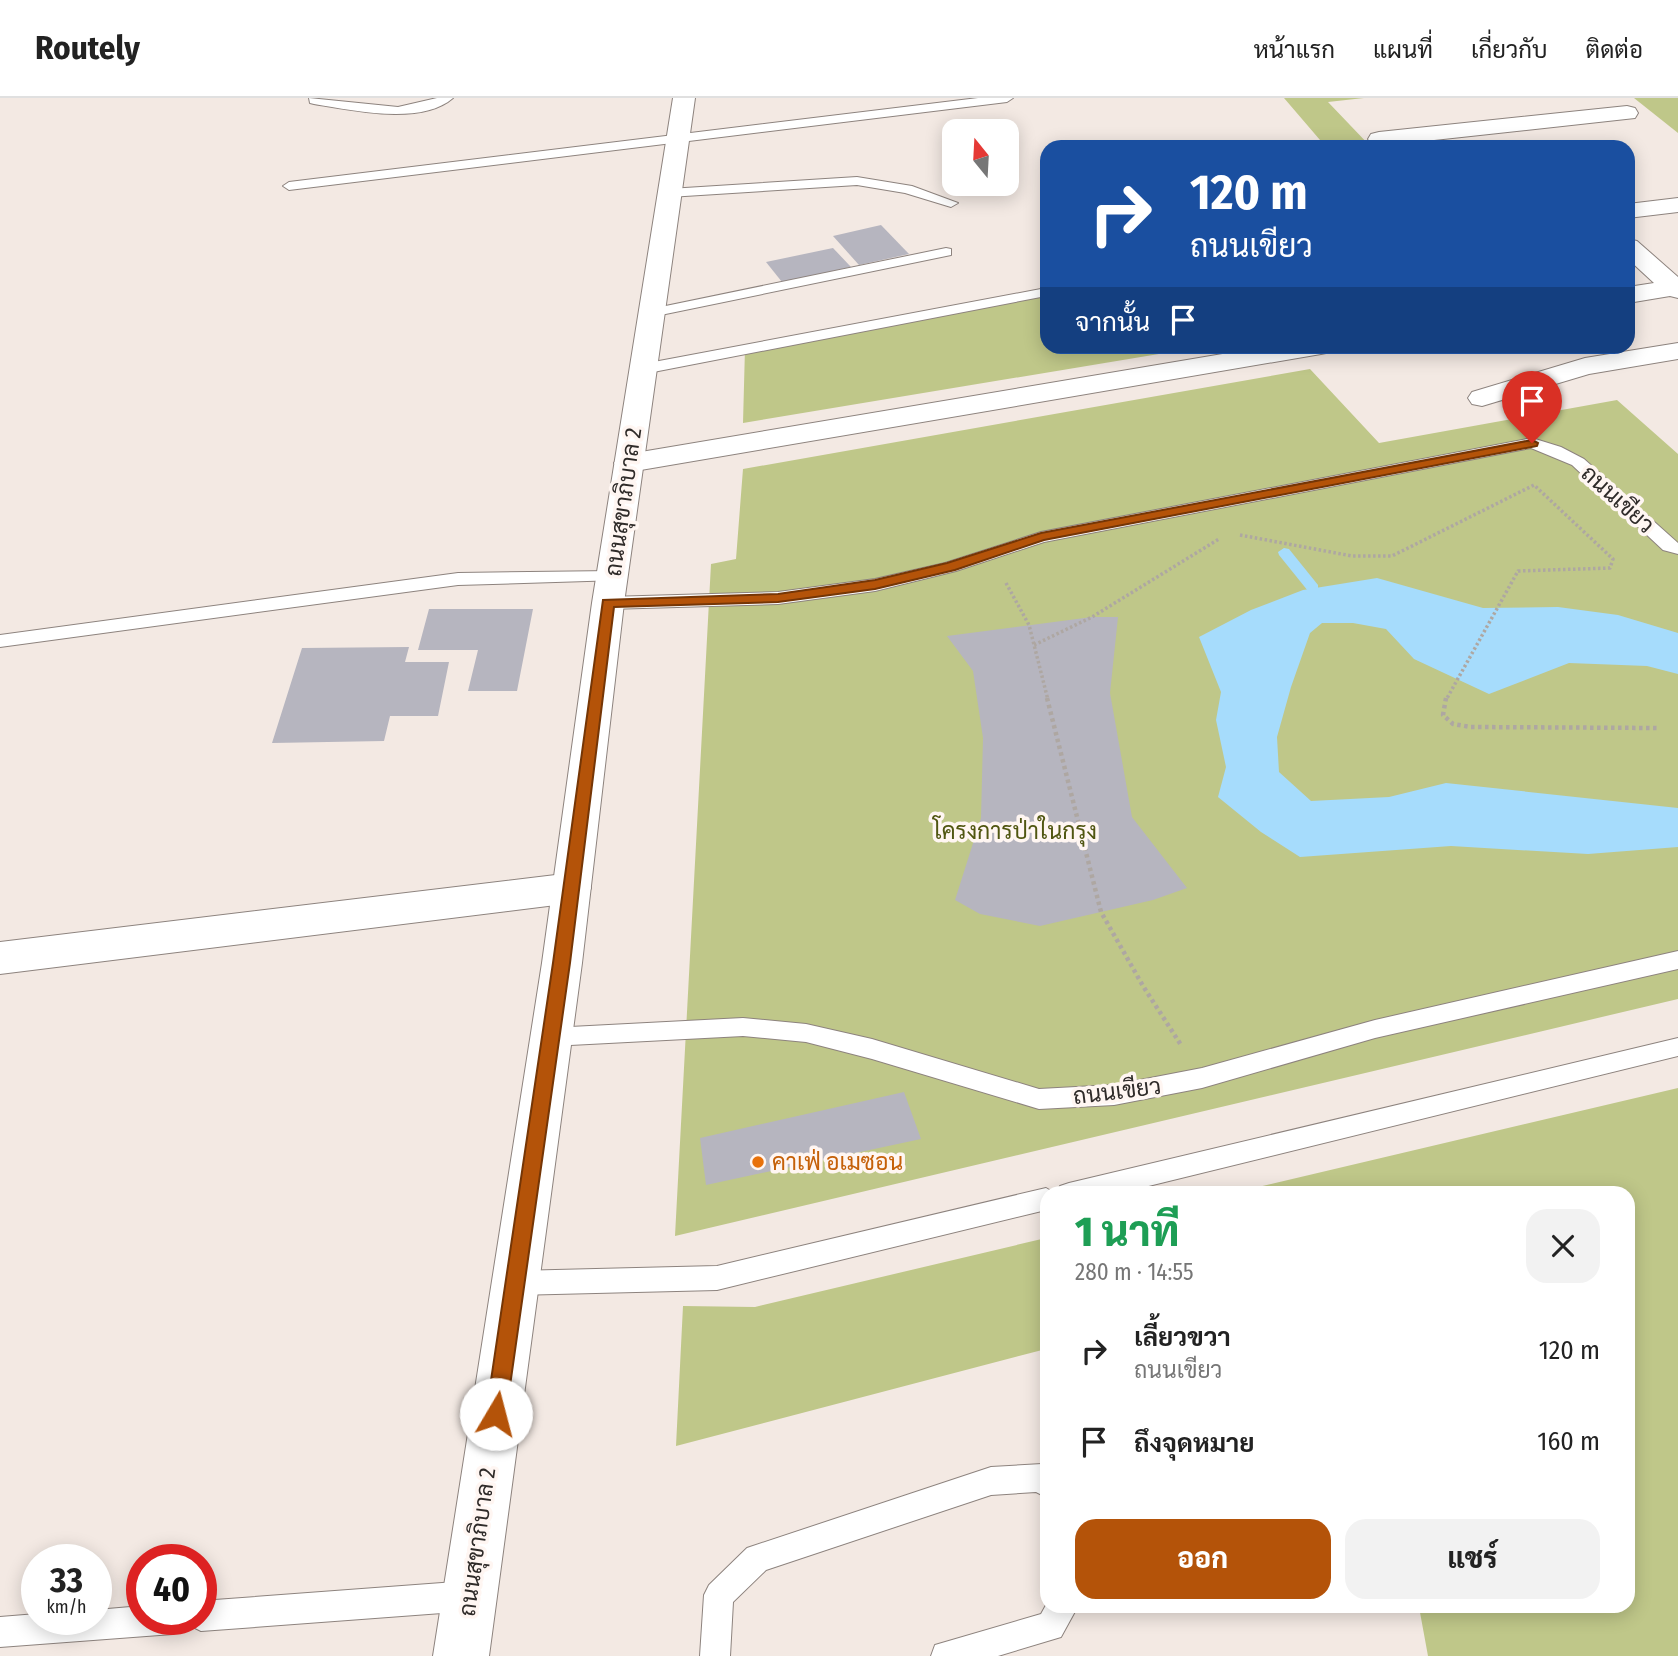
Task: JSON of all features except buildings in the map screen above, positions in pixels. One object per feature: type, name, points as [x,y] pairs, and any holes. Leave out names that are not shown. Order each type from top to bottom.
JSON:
[{"type":"street","name":"ถนนสุขาภิบาล 2","points":[[461,1656],[572,888],[610,589],[684,98]]},
{"type":"street","points":[[1379,139],[1627,113]]},
{"type":"street","points":[[1493,127],[1508,140]]},
{"type":"street","points":[[1635,210],[1678,205]]},
{"type":"street","points":[[1635,252],[1676,289]]},
{"type":"street","points":[[1635,294],[1676,289]]},
{"type":"street","points":[[1482,398],[1585,366],[1678,351]]},
{"type":"street","points":[[629,463],[1274,354]]},
{"type":"street","points":[[0,958],[572,888]]},
{"type":"lane","points":[[314,100],[379,111],[399,111],[447,98]]},
{"type":"lane","points":[[289,186],[1007,98]]},
{"type":"lane","points":[[669,193],[857,181],[907,189],[951,203]]},
{"type":"lane","points":[[651,313],[946,252]]},
{"type":"lane","points":[[643,369],[1040,293]]},
{"type":"lane","name":"ถนนเขียว","points":[[0,641],[458,579],[778,598],[875,585],[950,567],[1041,537],[1532,443],[1578,462],[1678,550]]},
{"type":"lane","name":"ถนนเขียว","points":[[551,1037],[743,1027],[806,1033],[872,1049],[1039,1099],[1114,1095],[1202,1078],[1375,1029],[1678,960]]},
{"type":"lane","points":[[1102,1186],[1678,1047]]},
{"type":"lane","points":[[515,1283],[717,1278],[1040,1200]]},
{"type":"lane","points":[[715,1656],[719,1595],[757,1558],[992,1481],[1040,1478]]},
{"type":"lane","points":[[217,1615],[469,1596]]},
{"type":"lane","points":[[946,1656],[1050,1626],[1058,1613]]},
{"type":"lane","points":[[0,1632],[126,1623]]},
{"type":"path","points":[[1034,645],[1092,617],[1228,533],[1352,556],[1392,556],[1534,485],[1613,559],[1610,568],[1518,571],[1446,697],[1443,715],[1452,724],[1471,727],[1659,728]]},
{"type":"path","points":[[987,554],[1016,597],[1034,645],[1101,912],[1143,986],[1202,1078]]},
{"type":"green space","points":[[1284,98],[1364,98],[1328,102],[1364,140],[1320,140]]},
{"type":"green space","points":[[1634,98],[1678,98],[1678,133]]},
{"type":"green space","points":[[1040,289],[1040,354],[1159,354],[743,423],[745,348]]},
{"type":"green space","name":"โครงการป่าในกรุง","points":[[1310,369],[1379,443],[1617,400],[1678,454],[1678,999],[675,1236],[711,564],[736,559],[743,469]]},
{"type":"green space","points":[[1678,1088],[1678,1656],[1428,1656],[1420,1613],[1635,1613],[1635,1186],[1263,1186]]},
{"type":"green space","points":[[1040,1239],[1040,1351],[676,1446],[683,1306],[755,1307]]},
{"type":"water","points":[[1377,578],[1483,608],[1558,607],[1618,615],[1678,633],[1678,674],[1647,666],[1569,663],[1489,694],[1414,659],[1386,629],[1353,623],[1322,623],[1310,633],[1277,737],[1279,772],[1311,801],[1389,797],[1446,783],[1678,808],[1678,847],[1588,854],[1451,846],[1300,857],[1261,832],[1218,797],[1226,767],[1216,720],[1221,692],[1199,637],[1251,610],[1303,590]]},
{"type":"waterway","points":[[1284,552],[1313,588]]},
{"type":"place","name":"คาเฟ่ อเมซอน","points":[[758,1162]]},
{"type":"route","points":[[496,1414],[562,963],[608,603],[778,598],[875,585],[950,567],[1041,537],[1532,443]]}]
